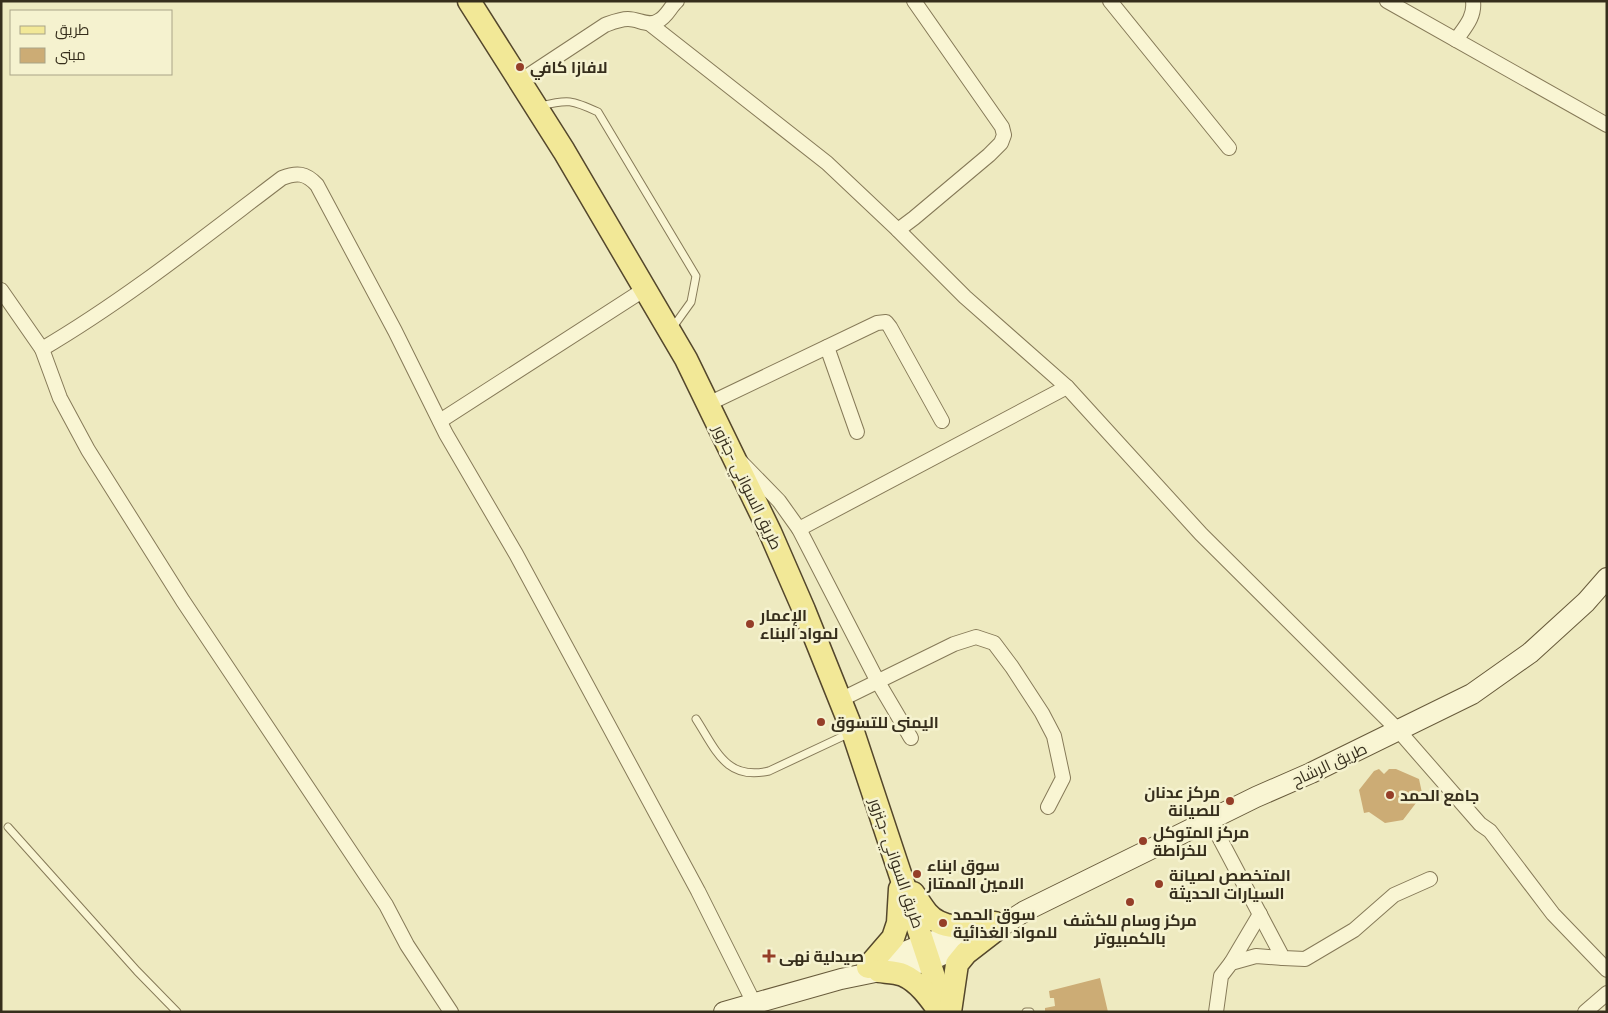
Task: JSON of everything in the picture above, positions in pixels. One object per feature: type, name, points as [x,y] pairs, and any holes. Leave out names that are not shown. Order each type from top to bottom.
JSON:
[{"type":"main road","name":"طريق السواني -جنزور","points":[[469,1],[564,151],[686,359],[708,404],[793,585],[853,732],[945,1012]]},
{"type":"main road","name":"طريق الرشاح","points":[[724,1012],[873,969],[996,926],[1210,820],[1472,694],[1530,653],[1586,602],[1607,578]]},
{"type":"main road","points":[[898,871],[927,914],[938,923],[962,927],[996,926]]},
{"type":"main road","points":[[898,871],[900,893],[898,923],[893,938],[873,969],[902,975],[918,984],[940,1012]]},
{"type":"main road","points":[[950,1012],[957,964],[966,953],[996,926]]},
{"type":"street","points":[[650,24],[658,22],[677,1]]},
{"type":"street","points":[[898,230],[989,155],[1001,143],[1004,135],[1002,127],[914,1]]},
{"type":"street","points":[[1387,1],[1605,121]]},
{"type":"street","points":[[1456,40],[1474,12],[1473,1]]},
{"type":"street","points":[[1113,2],[1229,148]]},
{"type":"street","points":[[520,82],[605,25],[619,20],[630,19],[650,24],[828,163],[965,297],[1067,387],[1201,534],[1398,730],[1480,824],[1490,831],[1553,914],[1607,970]]},
{"type":"street","points":[[42,349],[74,330],[161,270],[282,178],[300,173],[311,178],[317,185],[396,331],[440,422],[516,554],[698,891],[754,1003]]},
{"type":"street","points":[[440,422],[645,289]]},
{"type":"street","points":[[1,290],[42,349],[60,398],[88,450],[188,609],[386,905],[407,945],[451,1012]]},
{"type":"street","points":[[708,404],[877,323],[886,322],[942,421]]},
{"type":"street","points":[[827,347],[857,432]]},
{"type":"street","points":[[799,529],[1067,387]]},
{"type":"street","points":[[731,453],[775,496],[799,529],[878,682],[911,738]]},
{"type":"street","points":[[840,700],[954,644],[976,637],[994,643],[1042,713],[1054,736],[1063,778],[1048,807]]},
{"type":"street","points":[[1210,820],[1283,958]]},
{"type":"street","points":[[1232,964],[1256,956],[1305,959],[1354,930],[1394,895],[1430,879]]},
{"type":"street","points":[[1216,1012],[1221,976],[1232,964],[1260,914]]},
{"type":"street","points":[[1584,1012],[1607,993]]},
{"type":"lane","points":[[536,107],[558,101],[575,101],[598,112],[691,267],[696,276],[691,302],[670,332]]},
{"type":"lane","points":[[696,719],[723,761],[738,771],[756,774],[769,771],[853,732]]},
{"type":"lane","points":[[8,827],[137,971],[177,1012]]},
{"type":"building","name":"جامع الحمد","points":[[1379,769],[1384,774],[1389,769],[1396,769],[1419,779],[1424,802],[1416,803],[1403,820],[1385,823],[1369,812],[1364,813],[1359,790],[1374,771]]},
{"type":"building","points":[[1100,978],[1108,1012],[1045,1012],[1045,1008],[1055,1006],[1054,998],[1050,998],[1049,991]]},
{"type":"place","name":"لافازا كافي","points":[[520,67]]},
{"type":"place","name":"الإعمار لمواد البناء","points":[[750,624]]},
{"type":"place","name":"اليمنى للتسوق","points":[[821,722]]},
{"type":"place","name":"جامع الحمد","points":[[1390,795]]},
{"type":"place","name":"مركز عدنان للصيانة","points":[[1230,801]]},
{"type":"place","name":"مركز المتوكل للخراطة","points":[[1143,841]]},
{"type":"place","name":"سوق ابناء الامين الممتاز","points":[[917,874]]},
{"type":"place","name":"المتخصص لصيانة السيارات الحديثة","points":[[1159,884]]},
{"type":"place","name":"مركز وسام للكشف بالكمبيوتر","points":[[1130,902]]},
{"type":"place","name":"سوق الحمد للمواد الغذائية","points":[[943,923]]},
{"type":"place","name":"صيدلية نهى","points":[[769,956]]}]
